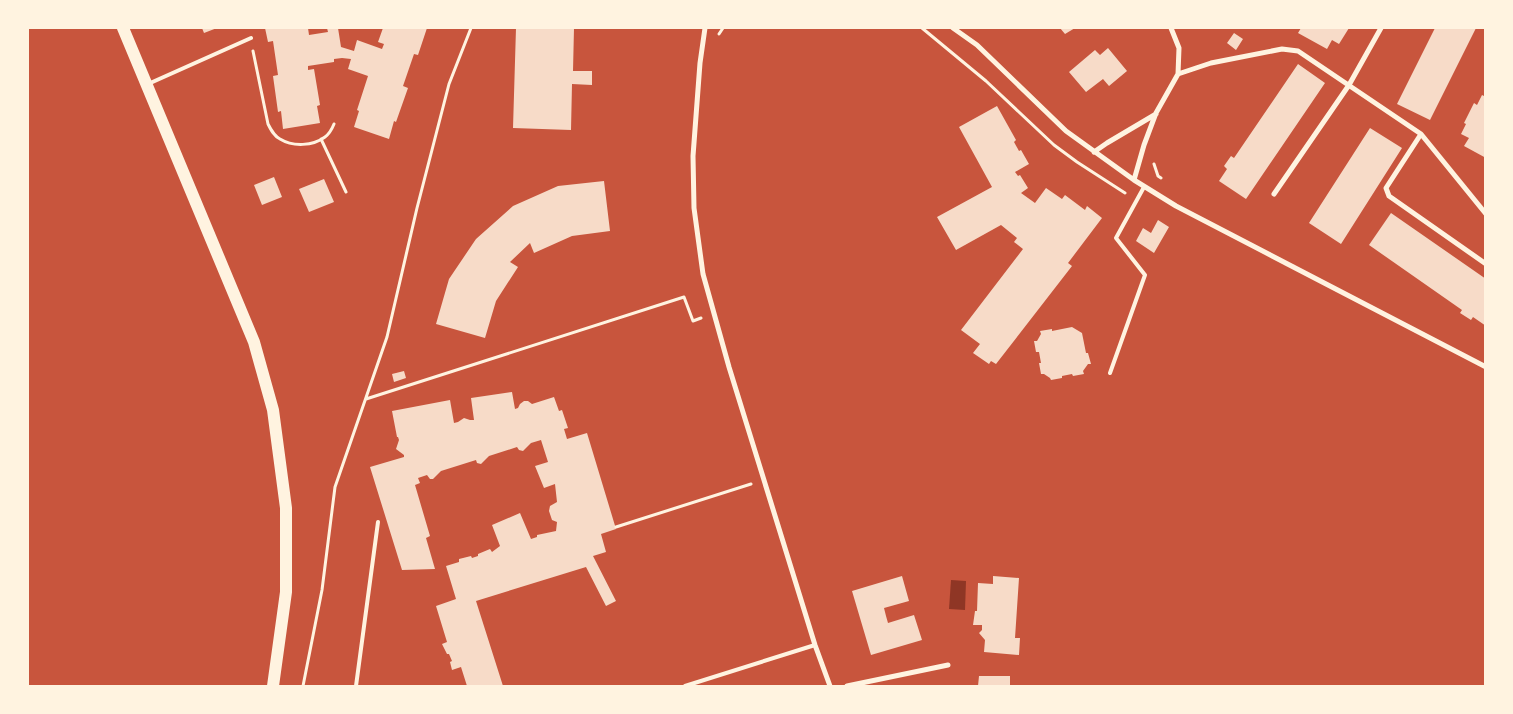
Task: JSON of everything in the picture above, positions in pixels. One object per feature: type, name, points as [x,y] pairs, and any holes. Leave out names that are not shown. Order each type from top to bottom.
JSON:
[{"type":"main road","points":[[123,28],[254,342],[273,410],[286,508],[286,592],[273,686]]},
{"type":"street","points":[[705,28],[700,63],[693,156],[694,208],[703,274],[713,314],[815,646],[830,686]]},
{"type":"street","points":[[953,28],[978,45],[1066,131],[1144,187],[1176,206],[1486,367]]},
{"type":"street","points":[[1134,180],[1144,145],[1156,114],[1178,74],[1179,48],[1171,28]]},
{"type":"street","points":[[1274,194],[1349,85],[1381,28]]},
{"type":"street","points":[[1178,74],[1211,63],[1282,49],[1298,51],[1421,134],[1486,214]]},
{"type":"street","points":[[1094,152],[1156,114]]},
{"type":"street","points":[[1421,134],[1386,188],[1389,196],[1486,264]]},
{"type":"street","points":[[847,686],[948,665]]},
{"type":"lane","points":[[146,85],[251,38]]},
{"type":"lane","points":[[1110,373],[1145,275],[1116,238],[1144,187]]},
{"type":"lane","points":[[356,686],[378,522]]},
{"type":"lane","points":[[685,686],[815,646]]},
{"type":"path","points":[[303,686],[322,590],[335,487],[387,337],[417,208],[449,84],[471,28]]},
{"type":"path","points":[[922,28],[986,81],[1054,145],[1124,192],[1139,196]]},
{"type":"path","points":[[251,38],[268,124],[273,133],[280,139],[290,143],[309,144],[321,140],[330,132],[334,124]]},
{"type":"path","points":[[321,140],[346,192]]},
{"type":"path","points":[[1155,156],[1154,164],[1158,176],[1165,182]]},
{"type":"path","points":[[365,399],[684,297],[693,321],[713,314]]},
{"type":"path","points":[[616,527],[764,480]]},
{"type":"shaded area","points":[[951,580],[966,581],[965,610],[949,609]]},
{"type":"building","points":[[202,28],[217,28],[204,33]]},
{"type":"building","points":[[265,28],[308,28],[309,35],[328,32],[327,28],[338,28],[341,47],[354,51],[357,40],[382,49],[384,44],[378,42],[383,28],[427,28],[418,55],[414,54],[403,86],[408,88],[396,122],[394,121],[389,139],[354,127],[359,111],[357,110],[368,76],[348,69],[351,59],[342,58],[334,59],[334,62],[308,66],[308,70],[314,69],[320,105],[317,106],[320,123],[283,129],[281,111],[278,112],[273,76],[278,75],[273,41],[268,42]]},
{"type":"building","points":[[516,28],[574,28],[573,71],[592,71],[592,85],[572,84],[571,130],[513,128]]},
{"type":"building","points":[[1060,28],[1075,28],[1065,34]]},
{"type":"building","points":[[1301,28],[1349,28],[1339,44],[1332,40],[1327,49],[1298,33]]},
{"type":"building","points":[[1435,28],[1476,28],[1430,120],[1397,104]]},
{"type":"building","points":[[1234,33],[1243,39],[1236,50],[1227,43]]},
{"type":"building","points":[[1108,48],[1127,71],[1109,86],[1103,79],[1086,92],[1069,72],[1095,50],[1100,55]]},
{"type":"building","points":[[1298,64],[1325,83],[1246,199],[1219,181],[1227,169],[1224,166],[1231,156],[1234,158]]},
{"type":"building","points":[[1482,95],[1486,97],[1486,158],[1464,146],[1469,138],[1461,134],[1474,103],[1477,105]]},
{"type":"building","points":[[997,106],[1016,140],[1014,142],[1029,164],[1015,172],[1018,176],[1020,175],[1028,188],[1021,193],[1035,203],[1046,188],[1062,199],[1065,195],[1085,210],[1087,206],[1102,218],[1068,263],[1072,266],[996,364],[991,361],[989,364],[973,353],[980,344],[961,330],[1023,249],[1014,242],[1017,238],[1001,225],[956,250],[937,217],[992,187],[959,127]]},
{"type":"building","points":[[1370,128],[1402,148],[1341,244],[1309,223]]},
{"type":"building","points":[[274,177],[282,197],[262,205],[254,185]]},
{"type":"building","points":[[324,179],[334,202],[309,212],[299,189]]},
{"type":"building","points":[[604,181],[610,231],[572,236],[534,253],[530,243],[510,262],[518,267],[496,301],[485,338],[436,324],[449,279],[476,239],[513,206],[558,186]]},
{"type":"building","points":[[1391,213],[1486,279],[1486,326],[1473,317],[1471,320],[1460,313],[1462,310],[1369,245]]},
{"type":"building","points":[[1158,220],[1169,227],[1154,253],[1136,241],[1143,228],[1151,233]]},
{"type":"building","points":[[1072,327],[1082,333],[1086,353],[1088,353],[1091,364],[1088,364],[1083,371],[1084,374],[1073,376],[1072,374],[1051,380],[1044,374],[1041,374],[1039,352],[1036,352],[1034,341],[1037,341],[1041,334],[1040,331]]},
{"type":"building","points":[[404,371],[406,378],[394,382],[392,374]]},
{"type":"building","points":[[512,392],[515,409],[524,401],[532,404],[554,397],[559,411],[562,410],[568,428],[564,429],[567,439],[587,433],[616,529],[601,534],[606,552],[593,556],[616,601],[606,606],[586,567],[476,601],[503,686],[467,686],[461,667],[452,670],[450,662],[452,661],[442,644],[447,642],[436,606],[456,599],[446,566],[459,562],[459,559],[478,556],[478,554],[490,549],[492,552],[500,546],[492,525],[520,513],[531,539],[537,537],[537,535],[556,531],[557,522],[552,520],[549,511],[550,506],[557,502],[555,484],[544,488],[535,466],[548,462],[541,440],[531,443],[523,451],[517,447],[489,456],[481,464],[477,463],[476,460],[441,471],[433,479],[430,479],[427,475],[418,478],[420,483],[415,485],[430,536],[426,538],[435,569],[402,570],[370,467],[404,457],[396,449],[399,440],[392,411],[450,400],[454,423],[464,418],[474,420],[471,398]]},
{"type":"building","points":[[902,576],[909,601],[884,608],[888,623],[914,615],[922,640],[871,655],[852,591]]},
{"type":"building","points":[[993,576],[1019,578],[1015,638],[1020,638],[1019,655],[984,652],[985,640],[979,633],[982,630],[982,625],[973,625],[975,611],[977,611],[978,583],[993,584]]},
{"type":"building","points":[[979,676],[1010,676],[1010,686],[978,686]]}]
